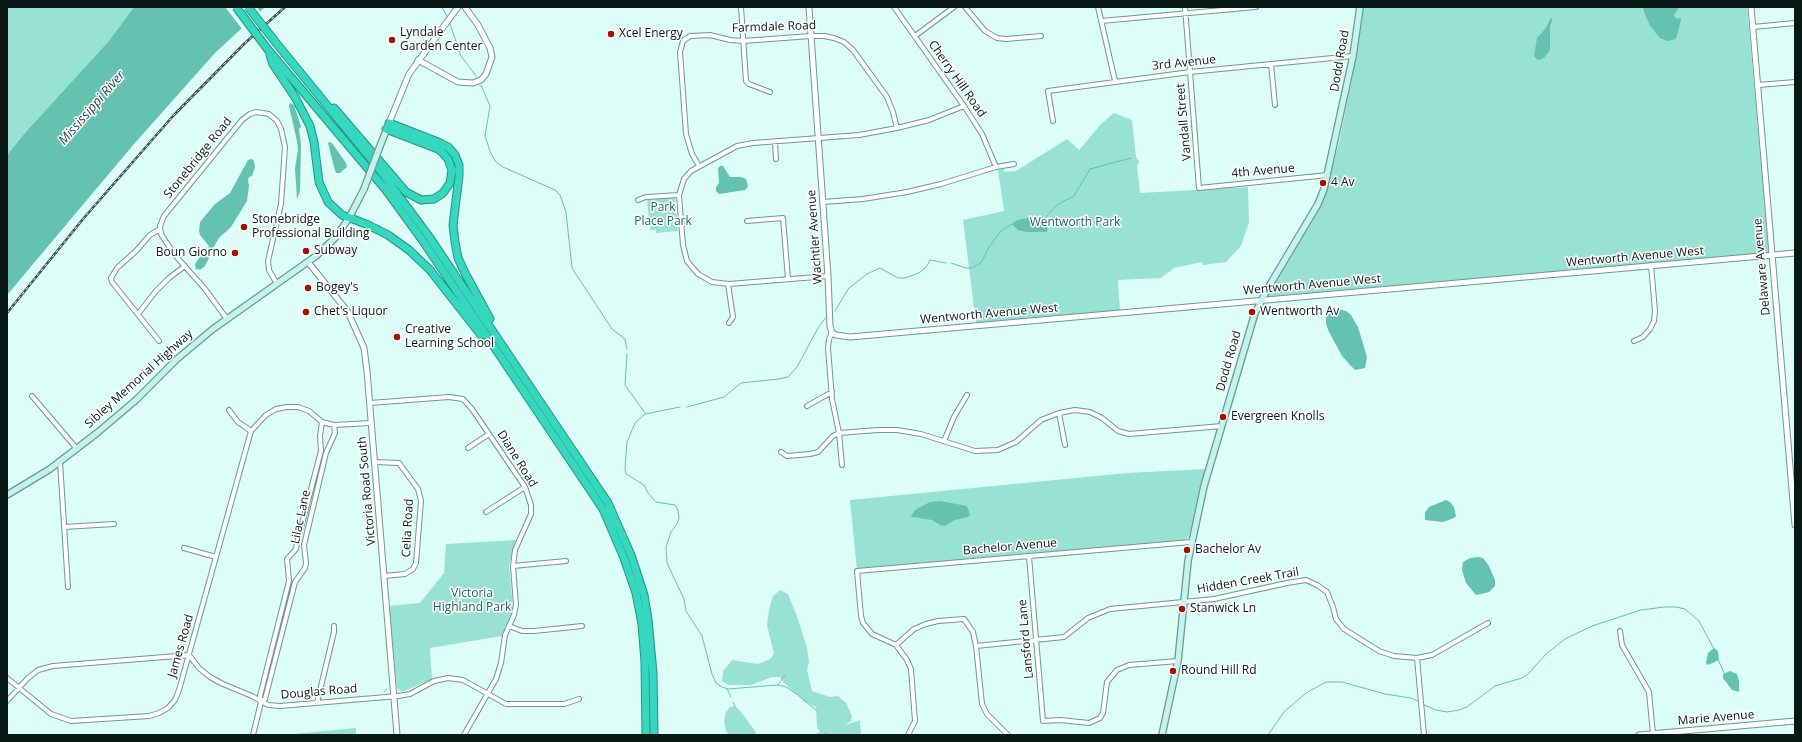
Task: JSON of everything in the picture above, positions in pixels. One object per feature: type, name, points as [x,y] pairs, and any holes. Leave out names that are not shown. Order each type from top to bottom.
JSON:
[{"type":"highway","points":[[236,7],[269,51],[386,190],[423,241],[603,509],[624,558],[636,593],[642,624],[645,662],[646,735]]},
{"type":"highway","points":[[248,7],[391,184],[513,359],[608,503],[631,555],[644,595],[648,619],[653,674],[654,735]]},
{"type":"highway","points":[[279,47],[297,63],[406,192],[415,198],[428,200],[434,199],[443,193],[450,182],[452,170],[448,158],[438,149],[388,126]]},
{"type":"highway","points":[[269,51],[273,64],[295,97],[310,126],[314,142],[319,182],[324,195],[333,208],[349,218],[366,224],[388,235],[420,259],[510,371]]},
{"type":"highway","points":[[388,126],[438,142],[448,147],[455,155],[459,165],[459,176],[453,225],[454,242],[458,258],[513,359]]},
{"type":"main road","name":"Dodd Road","points":[[1162,735],[1178,660],[1191,542],[1204,486],[1249,331],[1262,300],[1318,204],[1324,189],[1353,56],[1360,7]]},
{"type":"main road","name":"Sibley Memorial Highway","points":[[7,495],[60,462],[77,449],[136,400],[188,350],[227,319],[308,262],[335,238],[349,218],[364,189],[388,126]]},
{"type":"street","points":[[388,126],[401,90],[418,60],[458,7]]},
{"type":"street","points":[[418,60],[458,82],[473,83],[481,80],[486,74],[492,57],[490,48],[478,25],[465,7]]},
{"type":"street","points":[[741,7],[746,81],[749,84],[770,92]]},
{"type":"street","name":"Wachtler Avenue","points":[[809,7],[832,333],[829,339],[828,348],[832,392],[839,433],[842,465]]},
{"type":"street","name":"Cherry Hill Road","points":[[894,7],[982,134],[996,167]]},
{"type":"street","points":[[915,36],[954,7]]},
{"type":"street","points":[[965,7],[985,31],[997,38],[1006,39],[1041,36]]},
{"type":"street","points":[[1098,7],[1115,81]]},
{"type":"street","name":"Vandall Street","points":[[1185,7],[1199,188]]},
{"type":"street","points":[[1101,21],[1256,7]]},
{"type":"street","name":"Delaware Avenue","points":[[1751,7],[1795,525]]},
{"type":"street","points":[[1753,27],[1795,23]]},
{"type":"street","name":"Farmdale Road","points":[[699,166],[692,154],[686,134],[680,52],[683,41],[690,36],[699,34],[743,41],[824,36],[844,42],[853,50],[886,97],[893,112],[897,128]]},
{"type":"street","name":"3rd Avenue","points":[[1053,121],[1048,91],[1190,72],[1353,56]]},
{"type":"street","points":[[1271,64],[1275,105]]},
{"type":"street","points":[[1758,85],[1795,82]]},
{"type":"street","points":[[828,276],[728,284],[712,282],[698,274],[687,261],[683,245],[679,194],[684,179],[691,171],[699,166],[738,146],[859,135],[929,120],[964,106]]},
{"type":"street","name":"Stonebridge Road","points":[[160,229],[160,223],[164,216],[242,120],[253,113],[269,114],[280,126],[286,150],[281,204],[268,261],[269,270],[277,284]]},
{"type":"street","points":[[775,142],[776,159]]},
{"type":"street","points":[[823,202],[863,199],[907,192],[941,184],[996,167],[1014,164]]},
{"type":"street","name":"4th Avenue","points":[[1199,188],[1328,175]]},
{"type":"street","points":[[638,200],[646,197],[679,194]]},
{"type":"street","points":[[747,221],[783,218],[788,279]]},
{"type":"street","points":[[159,341],[112,282],[111,276],[117,268],[136,252],[150,235],[160,229],[163,237],[227,319]]},
{"type":"street","name":"Wentworth Avenue West","points":[[832,333],[850,337],[1795,253]]},
{"type":"street","name":"Victoria Road South","points":[[308,262],[348,312],[364,348],[370,403],[397,735]]},
{"type":"street","points":[[1634,341],[1643,337],[1650,330],[1654,321],[1655,311],[1651,265]]},
{"type":"street","points":[[138,314],[156,291],[169,278],[185,266]]},
{"type":"street","points":[[728,284],[733,317],[729,324]]},
{"type":"street","points":[[807,406],[832,392]]},
{"type":"street","points":[[32,396],[77,449]]},
{"type":"street","points":[[944,441],[954,417],[967,396]]},
{"type":"street","name":"Diane Road","points":[[370,403],[449,397],[463,399],[472,408],[525,487],[531,505],[531,514],[515,550],[513,566],[516,605],[514,615],[505,635],[500,668],[488,694],[464,735]]},
{"type":"street","points":[[229,410],[238,422],[252,431],[266,415],[276,409],[287,407],[298,407],[309,411],[322,422],[334,425],[371,423]]},
{"type":"street","points":[[782,452],[787,456],[810,454],[818,452],[833,436],[839,433],[878,430],[897,430],[921,434],[976,451],[998,450],[1016,442],[1041,420],[1059,413],[1075,410],[1090,412],[1102,418],[1118,431],[1129,434],[1222,426]]},
{"type":"street","points":[[1059,413],[1065,445]]},
{"type":"street","name":"Lilac Lane","points":[[253,735],[261,702],[260,696],[289,581],[287,559],[296,549],[321,451],[320,436],[322,422]]},
{"type":"street","name":"Lilac Lane","points":[[261,702],[265,699],[295,582],[305,568],[306,563],[304,545],[326,454],[335,433],[334,425]]},
{"type":"street","name":"James Road","points":[[19,688],[51,714],[61,719],[81,721],[149,716],[168,708],[175,700],[189,655],[252,431]]},
{"type":"street","points":[[468,448],[489,434]]},
{"type":"street","name":"Celia Road","points":[[375,462],[392,461],[399,463],[418,489],[421,501],[416,563],[413,569],[405,574],[384,576]]},
{"type":"street","points":[[60,462],[68,587]]},
{"type":"street","points":[[486,512],[525,487]]},
{"type":"street","points":[[64,527],[114,524]]},
{"type":"street","name":"Bachelor Avenue","points":[[896,645],[872,634],[866,627],[861,616],[857,571],[1191,542]]},
{"type":"street","points":[[184,548],[216,557]]},
{"type":"street","name":"Lansford Lane","points":[[1029,556],[1042,721],[1060,720],[1089,723],[1100,718],[1103,713],[1107,682],[1117,670],[1129,665],[1178,660]]},
{"type":"street","points":[[513,566],[566,561]]},
{"type":"street","name":"Hidden Creek Trail","points":[[976,646],[1064,638],[1088,618],[1110,609],[1214,599],[1306,580],[1327,592],[1336,619],[1344,629],[1379,651],[1394,656],[1417,658],[1432,655],[1488,623]]},
{"type":"street","points":[[908,735],[915,721],[911,670],[907,660],[896,645],[914,630],[926,624],[938,621],[964,619],[973,632],[976,646],[982,704],[987,714],[1008,735]]},
{"type":"street","points":[[316,703],[334,632],[334,626]]},
{"type":"street","points":[[509,626],[522,631],[534,632],[582,626]]},
{"type":"street","points":[[1620,631],[1622,645],[1649,692],[1653,734]]},
{"type":"street","points":[[7,701],[38,670],[53,666],[189,655]]},
{"type":"street","name":"Douglas Road","points":[[189,655],[199,668],[210,677],[252,696],[268,706],[410,694],[434,681],[448,678],[463,680],[506,704],[564,704],[579,699]]},
{"type":"street","points":[[1417,658],[1424,735]]},
{"type":"street","points":[[7,678],[19,688]]},
{"type":"street","name":"Marie Avenue","points":[[1639,735],[1795,721]]},
{"type":"green space","points":[[7,7],[134,7],[108,42],[7,155]]},
{"type":"green space","points":[[1363,7],[1747,7],[1769,253],[1265,298],[1322,202],[1339,143],[1353,73]]},
{"type":"green space","name":"Wentworth Park","points":[[1114,113],[1132,120],[1136,157],[1139,162],[1137,166],[1140,193],[1248,187],[1249,222],[1241,246],[1226,262],[1203,265],[1202,262],[1174,268],[1161,278],[1118,280],[1120,311],[976,324],[963,220],[1004,211],[998,170],[1004,169],[1004,172],[1016,171],[1067,139],[1079,150],[1101,124]]},
{"type":"green space","name":"Park Place Park","points":[[675,197],[678,231],[656,233],[656,230],[650,230],[647,199]]},
{"type":"green space","points":[[1205,469],[1189,536],[1186,540],[860,568],[857,571],[850,500],[1127,473]]},
{"type":"green space","name":"Victoria Highland Park","points":[[516,540],[509,565],[513,609],[502,636],[430,648],[432,679],[402,692],[397,688],[388,606],[420,603],[444,573],[446,544]]},
{"type":"green space","points":[[780,590],[788,594],[798,619],[807,648],[809,662],[807,670],[812,691],[830,697],[838,696],[846,703],[852,716],[851,721],[845,725],[860,720],[861,735],[812,735],[820,732],[817,727],[816,707],[805,702],[784,683],[780,677],[772,677],[751,685],[728,685],[722,681],[723,671],[732,660],[758,664],[770,659],[774,654],[767,625],[769,609],[773,596]]},
{"type":"green space","points":[[735,706],[742,713],[755,731],[756,735],[729,735],[726,731],[724,721],[726,712],[730,707]]},
{"type":"green space","points":[[356,728],[356,735],[283,735]]},
{"type":"water","name":"Mississippi River","points":[[134,7],[265,7],[215,53],[134,144],[7,295],[7,155],[108,42]]},
{"type":"water","points":[[1643,7],[1679,7],[1674,15],[1676,19],[1680,18],[1681,20],[1676,39],[1668,41],[1660,38],[1650,26]]},
{"type":"water","points":[[1551,17],[1550,50],[1544,58],[1538,60],[1534,56],[1537,38],[1546,28]]},
{"type":"water","points":[[290,103],[294,105],[301,127],[299,129],[301,145],[300,191],[297,199],[295,168],[298,150],[289,106]]},
{"type":"water","points":[[329,142],[332,143],[346,163],[347,167],[340,173],[336,173]]},
{"type":"water","points":[[252,159],[255,167],[252,176],[249,177],[248,180],[249,186],[247,201],[231,227],[219,238],[208,255],[209,258],[205,266],[200,270],[196,270],[195,264],[201,255],[205,254],[204,252],[209,246],[200,235],[200,222],[215,204],[230,193],[248,160]]},
{"type":"water","points":[[723,166],[730,177],[741,177],[746,179],[748,186],[747,188],[745,190],[719,194],[716,191],[716,187],[719,183],[718,168]]},
{"type":"water","points":[[1033,217],[1044,219],[1048,226],[1047,232],[1026,232],[1018,230],[1012,224],[1017,220]]},
{"type":"water","points":[[1338,309],[1346,311],[1351,315],[1358,327],[1367,357],[1365,368],[1355,370],[1351,366],[1342,356],[1329,332],[1326,324],[1326,313],[1328,311]]},
{"type":"water","points":[[1446,500],[1454,507],[1456,516],[1454,518],[1443,522],[1425,520],[1425,513],[1429,507]]},
{"type":"water","points":[[940,501],[967,506],[970,515],[968,517],[955,520],[945,526],[932,520],[911,516],[915,510],[930,502]]},
{"type":"water","points":[[1470,558],[1483,558],[1489,566],[1495,580],[1495,586],[1489,592],[1476,595],[1466,583],[1462,570],[1463,562]]},
{"type":"water","points":[[1714,648],[1718,651],[1719,660],[1708,665],[1706,663],[1708,653]]},
{"type":"water","points":[[1730,671],[1737,674],[1739,681],[1739,692],[1732,690],[1723,678],[1723,674]]},
{"type":"pier","points":[[225,7],[257,7],[261,13],[243,30]]},
{"type":"waterway","points":[[442,7],[448,18]]},
{"type":"waterway","points":[[449,21],[461,56],[477,77]]},
{"type":"waterway","points":[[481,85],[490,106],[485,136],[491,154],[496,162],[503,167],[555,190],[560,195],[566,212],[572,268],[612,329],[625,339],[627,349]]},
{"type":"waterway","points":[[1044,219],[1057,205],[1074,196],[1090,169],[1131,158]]},
{"type":"waterway","points":[[951,263],[966,268],[972,268],[981,263],[989,247],[1001,231],[1012,224]]},
{"type":"waterway","points":[[835,311],[849,288],[867,274],[880,268],[898,278],[905,278],[919,273],[927,266],[930,260],[946,263]]},
{"type":"waterway","points":[[687,407],[724,397],[741,383],[788,377],[797,367],[818,328],[827,316]]},
{"type":"waterway","points":[[627,354],[625,385],[645,413]]},
{"type":"waterway","points":[[680,407],[645,414],[635,423],[627,442],[625,468],[626,474],[644,485],[648,493],[656,502],[675,505],[678,510],[679,518],[677,524],[671,532],[666,547],[667,563],[684,599],[686,611],[702,636],[712,674],[716,683],[728,689],[778,685],[786,687],[817,711]]},
{"type":"waterway","points":[[1422,704],[1436,710],[1447,712],[1467,707],[1495,686],[1522,678],[1528,674],[1547,653],[1565,639],[1592,626],[1641,610],[1664,607],[1685,609],[1699,621],[1714,649]]},
{"type":"waterway","points":[[1718,659],[1724,673]]},
{"type":"waterway","points":[[778,685],[785,675]]},
{"type":"waterway","points":[[1268,735],[1284,712],[1306,693],[1326,682],[1342,682],[1385,694],[1411,698],[1420,702]]},
{"type":"waterway","points":[[384,692],[387,689]]},
{"type":"waterway","points":[[727,689],[731,697]]},
{"type":"waterway","points":[[733,702],[735,706]]},
{"type":"railway","points":[[7,313],[83,219],[173,116],[244,44],[285,7]]},
{"type":"place","name":"Xcel Energy","points":[[611,34]]},
{"type":"place","name":"Lyndale Garden Center","points":[[392,40]]},
{"type":"place","name":"4 Av","points":[[1323,183]]},
{"type":"place","name":"Stonebridge Professional Building","points":[[244,227]]},
{"type":"place","name":"Subway","points":[[306,251]]},
{"type":"place","name":"Boun Giorno","points":[[235,253]]},
{"type":"place","name":"Bogey's","points":[[308,288]]},
{"type":"place","name":"Chet's Liquor","points":[[306,312]]},
{"type":"place","name":"Wentworth Av","points":[[1252,312]]},
{"type":"place","name":"Creative Learning School","points":[[397,337]]},
{"type":"place","name":"Evergreen Knolls","points":[[1223,417]]},
{"type":"place","name":"Bachelor Av","points":[[1187,550]]},
{"type":"place","name":"Stanwick Ln","points":[[1182,609]]},
{"type":"place","name":"Round Hill Rd","points":[[1173,671]]}]
